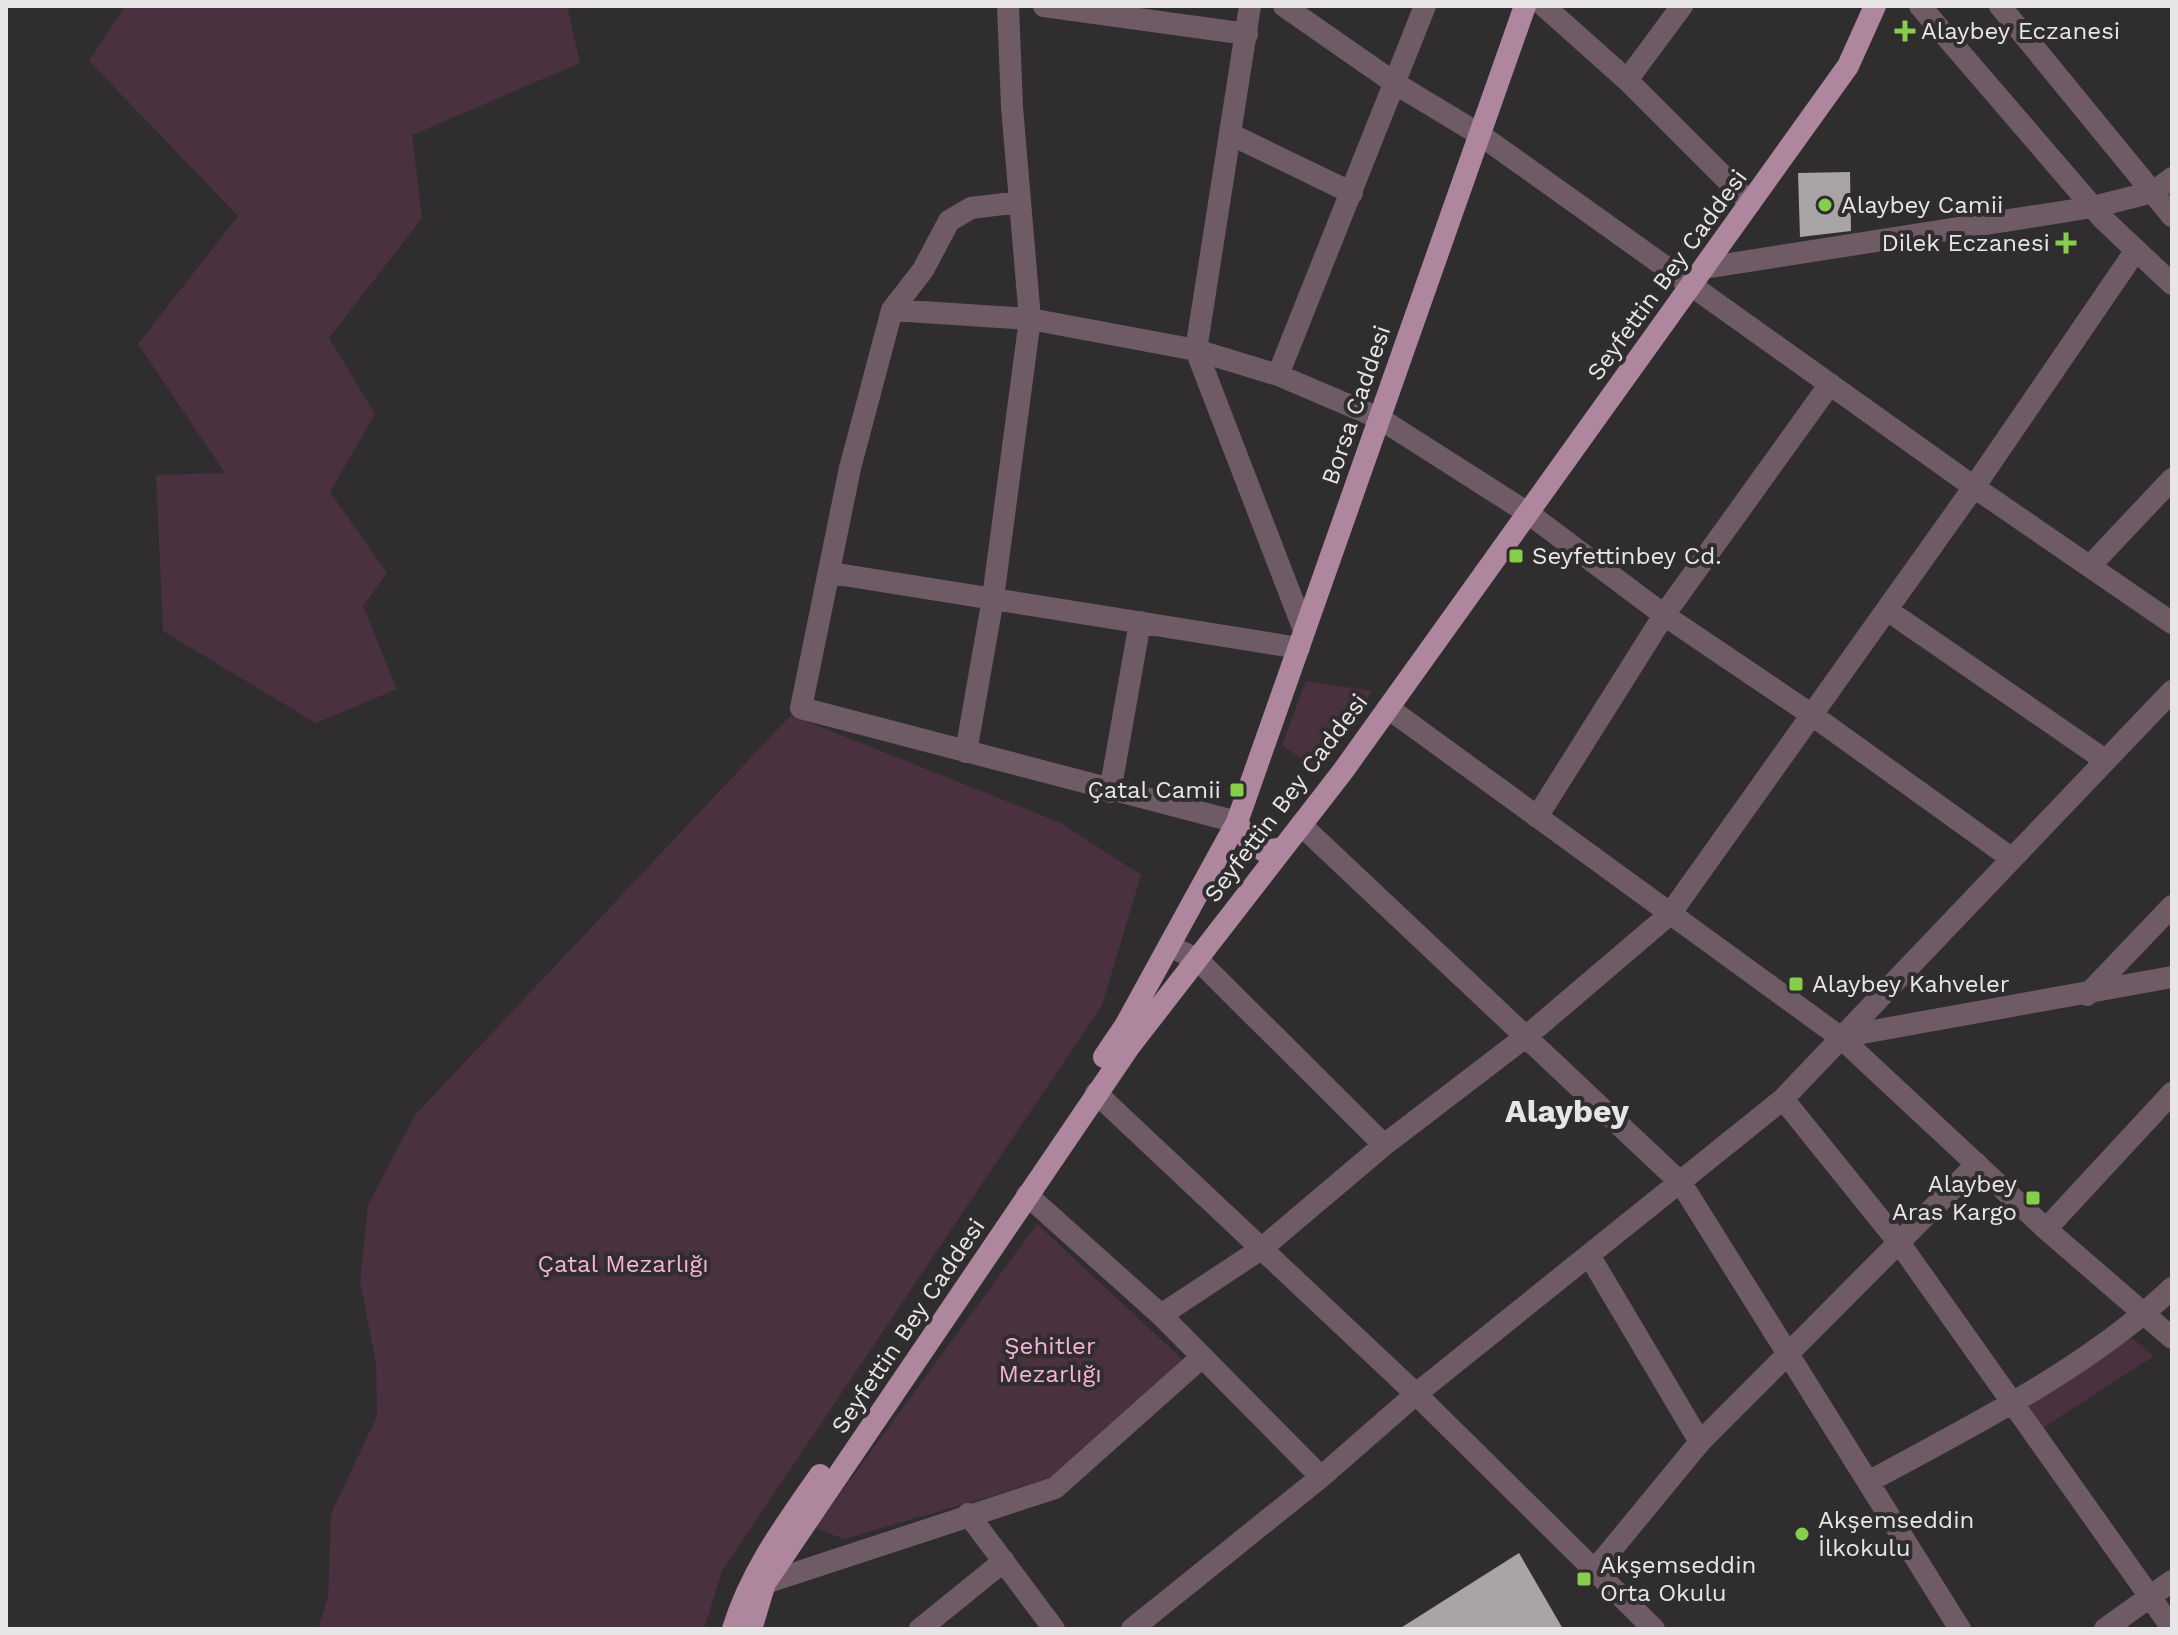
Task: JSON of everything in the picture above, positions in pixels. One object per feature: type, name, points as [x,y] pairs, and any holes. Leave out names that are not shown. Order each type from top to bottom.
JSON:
[{"type":"main road","name":"Borsa Caddesi","points":[[1237,822],[1525,6]]},
{"type":"main road","name":"Seyfettin Bey Caddesi","points":[[733,1629],[746,1589],[772,1543],[1091,1089],[1197,959],[1388,708],[1848,66],[1875,6]]},
{"type":"main road","name":"Seyfettin Bey Caddesi","points":[[751,1629],[765,1583],[1027,1195],[1091,1089],[1237,822]]},
{"type":"main road","points":[[1237,822],[1249,841],[1264,851],[1283,848]]},
{"type":"street","points":[[966,752],[993,598],[1030,319],[1008,6]]},
{"type":"street","points":[[1044,6],[1247,34]]},
{"type":"street","points":[[831,573],[1140,622],[1301,639],[1196,350],[1250,6]]},
{"type":"street","points":[[1284,6],[1396,84],[1698,276],[1830,384],[2172,623]]},
{"type":"street","points":[[1278,375],[1425,6]]},
{"type":"street","points":[[1544,6],[1627,80],[1750,203]]},
{"type":"street","points":[[1627,80],[1682,6]]},
{"type":"street","points":[[1920,6],[2093,207],[2172,284]]},
{"type":"street","points":[[2000,6],[2162,194],[2172,216]]},
{"type":"street","points":[[1232,135],[1352,193]]},
{"type":"street","points":[[1698,276],[2162,194],[2172,178]]},
{"type":"street","points":[[1020,202],[971,208],[949,221],[923,270],[892,310],[850,468],[801,708],[1110,792],[1237,822]]},
{"type":"street","points":[[1161,1315],[1261,1249],[1384,1145],[1528,1035],[1670,914],[1974,487],[2136,250]]},
{"type":"street","points":[[892,310],[1030,319],[1196,350],[1278,375],[1379,418],[1528,513],[1664,615],[1812,715],[2011,858]]},
{"type":"street","points":[[1537,817],[1664,615],[1830,384]]},
{"type":"street","points":[[2090,566],[2172,479]]},
{"type":"street","points":[[1887,610],[2105,760]]},
{"type":"street","points":[[1110,792],[1140,622]]},
{"type":"street","points":[[1132,1629],[1321,1477],[1416,1394],[1783,1099],[2172,691]]},
{"type":"street","points":[[1388,708],[1840,1037],[2046,1229],[2172,1338]]},
{"type":"street","points":[[1301,825],[1528,1035],[1681,1183],[1960,1629]]},
{"type":"street","points":[[2087,995],[2172,906]]},
{"type":"street","points":[[1169,946],[1197,959],[1384,1145]]},
{"type":"street","points":[[1840,1037],[2087,995],[2172,977]]},
{"type":"street","points":[[1091,1089],[1416,1394],[1654,1629]]},
{"type":"street","points":[[2046,1229],[2172,1093]]},
{"type":"street","points":[[1783,1099],[1900,1244],[2172,1628]]},
{"type":"street","points":[[1593,1572],[1700,1442],[1977,1164]]},
{"type":"street","points":[[1027,1195],[1161,1315],[1321,1477]]},
{"type":"street","points":[[1589,1255],[1700,1442]]},
{"type":"street","points":[[1868,1482],[2011,1403],[2144,1315],[2172,1288]]},
{"type":"street","points":[[765,1583],[1055,1488],[1202,1357]]},
{"type":"street","points":[[968,1514],[1054,1629]]},
{"type":"street","points":[[920,1629],[1004,1561]]},
{"type":"street","points":[[2105,1629],[2172,1581]]},
{"type":"green space","points":[[125,6],[567,6],[580,63],[412,135],[422,218],[329,338],[375,414],[330,492],[387,573],[363,606],[397,689],[316,723],[163,631],[156,475],[225,473],[138,344],[238,216],[89,61]]},
{"type":"green space","points":[[1306,681],[1372,691],[1319,770],[1282,745]]},
{"type":"green space","name":"Çatal Mezarlığı","points":[[791,715],[1061,823],[1141,875],[1102,1005],[722,1571],[704,1629],[318,1629],[328,1597],[331,1514],[377,1416],[376,1363],[360,1282],[368,1205],[415,1115]]},
{"type":"green space","name":"Şehitler Mezarlığı","points":[[1037,1224],[1183,1360],[1053,1478],[844,1539],[815,1528]]},
{"type":"green space","points":[[2128,1335],[2154,1356],[2036,1432],[2020,1406]]},
{"type":"building","name":"Alaybey Camii","points":[[1850,172],[1851,231],[1800,237],[1798,173]]},
{"type":"building","points":[[1519,1553],[1563,1629],[1399,1629]]},
{"type":"place","name":"Alaybey Eczanesi","points":[[1905,31]]},
{"type":"place","name":"Alaybey Camii","points":[[1825,205]]},
{"type":"place","name":"Dilek Eczanesi","points":[[2066,243]]},
{"type":"place","name":"Seyfettinbey Cd.","points":[[1516,556]]},
{"type":"place","name":"Çatal Camii","points":[[1237,790]]},
{"type":"place","name":"Alaybey Kahveler","points":[[1796,984]]},
{"type":"place","name":"Alaybey Aras Kargo","points":[[2033,1198]]},
{"type":"place","name":"Akşemseddin İlkokulu","points":[[1802,1534]]},
{"type":"place","name":"Akşemseddin Orta Okulu","points":[[1584,1579]]},
{"type":"district","name":"Alaybey","points":[[1567,1111]]}]
